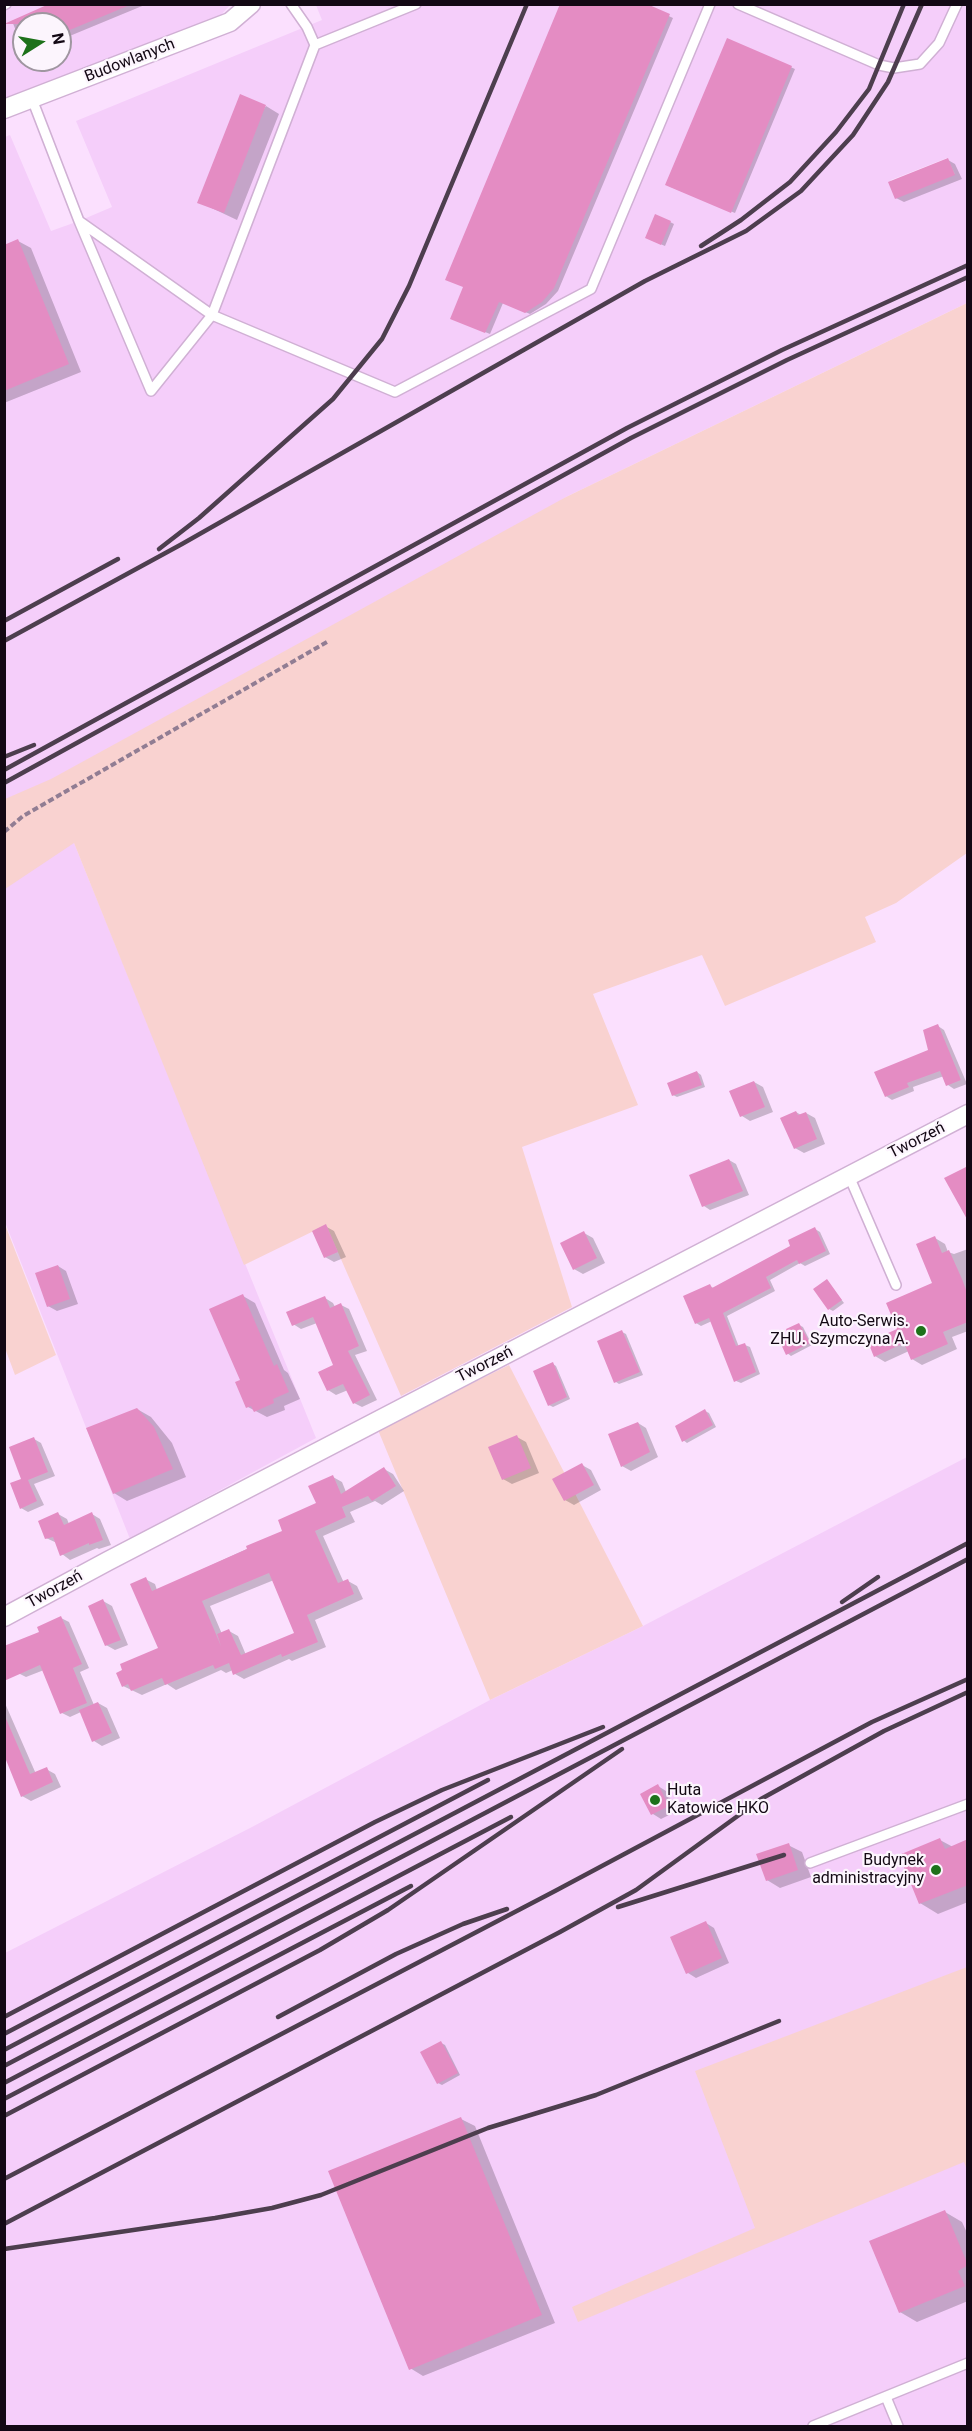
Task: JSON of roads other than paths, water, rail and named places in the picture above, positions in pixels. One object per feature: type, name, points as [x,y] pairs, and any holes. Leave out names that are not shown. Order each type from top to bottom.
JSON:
[{"type":"street","name":"Budowlanych","points":[[4,109],[230,22],[251,4]]},
{"type":"street","name":"Tworzeń","points":[[4,1617],[968,1114]]},
{"type":"lane","points":[[32,99],[79,221],[151,391],[212,315],[315,45],[307,27],[291,4]]},
{"type":"lane","points":[[315,45],[416,4]]},
{"type":"lane","points":[[79,221],[212,315],[395,392],[591,289],[710,4]]},
{"type":"lane","points":[[738,4],[879,65],[894,68],[920,64],[939,43],[957,4]]},
{"type":"lane","points":[[849,1176],[896,1285]]},
{"type":"lane","points":[[810,1863],[968,1804]]},
{"type":"lane","points":[[813,2427],[968,2363]]},
{"type":"lane","points":[[886,2397],[898,2427]]},
{"type":"railway","points":[[159,549],[199,518],[333,399],[382,339],[409,286],[527,4]]},
{"type":"railway","points":[[701,246],[741,220],[790,182],[836,132],[869,89],[904,4]]},
{"type":"railway","points":[[4,641],[182,544],[645,281],[746,231],[801,191],[853,135],[888,82],[922,4]]},
{"type":"railway","points":[[4,770],[627,428],[782,350],[968,265]]},
{"type":"railway","points":[[4,783],[631,438],[787,360],[968,277]]},
{"type":"railway","points":[[4,621],[118,559]]},
{"type":"railway","points":[[4,757],[34,745]]},
{"type":"railway","points":[[4,2050],[968,1543]]},
{"type":"railway","points":[[4,2066],[968,1559]]},
{"type":"railway","points":[[842,1602],[878,1577]]},
{"type":"railway","points":[[4,2179],[555,1891],[872,1722],[968,1679]]},
{"type":"railway","points":[[4,2224],[560,1932],[636,1890],[761,1799],[884,1731],[968,1692]]},
{"type":"railway","points":[[4,2017],[375,1822],[442,1790],[603,1727]]},
{"type":"railway","points":[[4,2116],[320,1950],[388,1910],[622,1749]]},
{"type":"railway","points":[[4,2034],[488,1780]]},
{"type":"railway","points":[[4,2083],[511,1817]]},
{"type":"railway","points":[[618,1907],[784,1855]]},
{"type":"railway","points":[[4,2099],[411,1886]]},
{"type":"railway","points":[[278,2017],[396,1954],[463,1924],[507,1909]]},
{"type":"railway","points":[[4,2249],[215,2218],[272,2208],[321,2195],[488,2128],[596,2095],[779,2021]]},
{"type":"place","name":"Auto-Serwis. ZHU. Szymczyna A.","points":[[921,1331]]},
{"type":"place","name":"Huta Katowice HKO","points":[[655,1800]]},
{"type":"place","name":"Budynek administracyjny","points":[[936,1870]]}]
